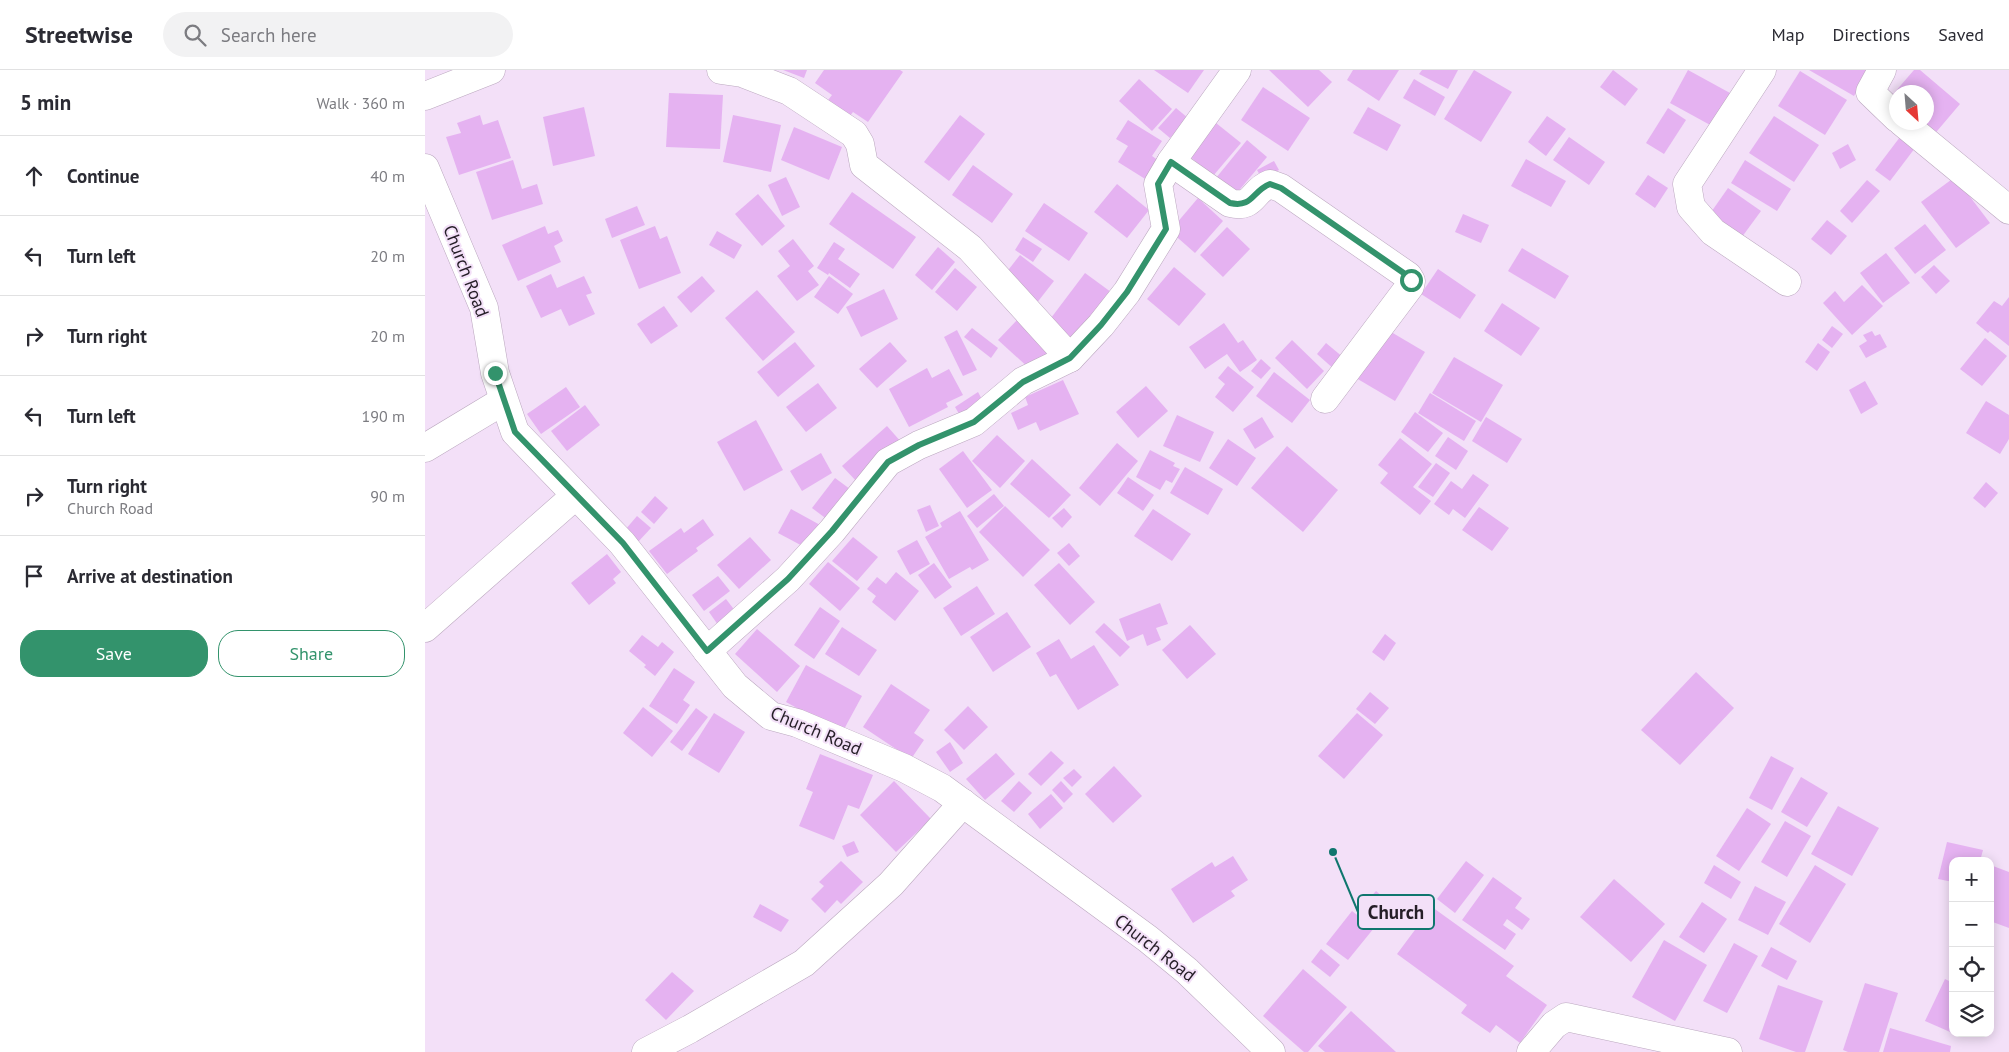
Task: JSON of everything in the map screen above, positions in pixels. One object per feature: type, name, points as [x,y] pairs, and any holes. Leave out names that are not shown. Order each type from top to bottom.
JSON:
[{"type":"street","points":[[425,96],[491,70]]},
{"type":"street","points":[[721,70],[742,73],[789,91],[854,134],[861,144],[864,165],[970,248],[1070,358]]},
{"type":"street","points":[[707,651],[788,579],[832,531],[888,462],[919,445],[974,422],[1023,382],[1070,358],[1101,325],[1127,292],[1166,229],[1158,184],[1171,162],[1237,70]]},
{"type":"street","points":[[1762,70],[1687,184],[1691,207],[1713,232],[1787,282]]},
{"type":"street","points":[[1882,70],[1870,92],[1889,110]]},
{"type":"street","points":[[1912,130],[2009,210]]},
{"type":"street","points":[[1171,162],[1230,203],[1241,205],[1249,201],[1263,186],[1270,184],[1281,188],[1408,276],[1411,280],[1410,286],[1325,399]]},
{"type":"street","name":"Church Road","points":[[425,168],[484,308],[495,373],[515,432],[575,496],[623,543],[735,686],[771,716],[797,723],[904,768],[942,788],[1187,970],[1271,1052]]},
{"type":"street","points":[[425,448],[503,401]]},
{"type":"street","points":[[425,628],[575,496]]},
{"type":"street","points":[[645,1052],[690,1029],[804,962],[891,884],[963,803]]},
{"type":"street","points":[[1531,1052],[1554,1025],[1566,1017],[1728,1052]]},
{"type":"building","points":[[783,70],[807,70],[804,78]]},
{"type":"building","points":[[824,70],[900,70],[903,72],[868,122],[853,112],[847,120],[825,104],[832,95],[815,83]]},
{"type":"building","points":[[1154,70],[1204,70],[1188,93]]},
{"type":"building","points":[[1269,70],[1319,70],[1332,82],[1308,107]]},
{"type":"building","points":[[1353,70],[1399,70],[1379,101],[1347,80]]},
{"type":"building","points":[[1422,70],[1458,70],[1448,89],[1419,74]]},
{"type":"building","points":[[1474,70],[1512,92],[1481,142],[1444,119]]},
{"type":"building","points":[[1613,70],[1638,89],[1625,106],[1600,87]]},
{"type":"building","points":[[1688,70],[1730,93],[1712,126],[1670,103]]},
{"type":"building","points":[[1809,70],[1869,70],[1854,96]]},
{"type":"building","points":[[1914,70],[1920,70],[1960,104],[1932,137],[1924,130],[1934,130],[1934,85],[1901,85]]},
{"type":"building","points":[[1800,71],[1847,100],[1825,135],[1778,106]]},
{"type":"building","points":[[1139,79],[1172,109],[1152,131],[1119,101]]},
{"type":"building","points":[[1414,79],[1445,97],[1435,116],[1403,98]]},
{"type":"building","points":[[1263,87],[1310,118],[1288,151],[1241,120]]},
{"type":"building","points":[[669,93],[723,95],[720,149],[666,147]]},
{"type":"building","points":[[584,107],[595,156],[553,166],[543,117]]},
{"type":"building","points":[[1368,107],[1401,125],[1387,151],[1353,133]]},
{"type":"building","points":[[1176,108],[1188,118],[1170,138],[1158,128]]},
{"type":"building","points":[[1668,108],[1686,120],[1664,154],[1646,143]]},
{"type":"building","points":[[480,115],[483,125],[498,120],[511,158],[459,175],[446,137],[461,133],[457,123]]},
{"type":"building","points":[[733,115],[781,125],[771,172],[723,162]]},
{"type":"building","points":[[960,115],[985,134],[949,181],[924,162]]},
{"type":"building","points":[[1547,116],[1566,129],[1546,156],[1528,142]]},
{"type":"building","points":[[1774,116],[1819,145],[1794,182],[1749,153]]},
{"type":"building","points":[[1128,120],[1162,141],[1152,156],[1162,163],[1150,182],[1118,162],[1128,146],[1116,139]]},
{"type":"building","points":[[1216,123],[1241,143],[1213,176],[1189,156]]},
{"type":"building","points":[[794,127],[842,147],[829,180],[781,160]]},
{"type":"building","points":[[1569,137],[1605,162],[1589,185],[1553,160]]},
{"type":"building","points":[[1900,137],[1915,148],[1890,181],[1875,170]]},
{"type":"building","points":[[1247,140],[1267,157],[1236,194],[1216,178]]},
{"type":"building","points":[[1848,144],[1856,160],[1840,169],[1832,153]]},
{"type":"building","points":[[1526,159],[1566,181],[1551,207],[1511,186]]},
{"type":"building","points":[[513,160],[522,189],[537,184],[543,204],[492,220],[476,172]]},
{"type":"building","points":[[1745,160],[1791,189],[1777,211],[1731,183]]},
{"type":"building","points":[[1274,161],[1279,170],[1262,179],[1257,170]]},
{"type":"building","points":[[973,165],[1013,194],[992,223],[952,195]]},
{"type":"building","points":[[1648,175],[1668,188],[1655,208],[1635,194]]},
{"type":"building","points":[[786,177],[800,207],[782,216],[768,185]]},
{"type":"building","points":[[1955,177],[1990,223],[1956,248],[1921,202]]},
{"type":"building","points":[[1867,180],[1880,191],[1852,223],[1840,211]]},
{"type":"building","points":[[1117,184],[1149,210],[1127,238],[1094,212]]},
{"type":"building","points":[[1728,188],[1761,211],[1739,241],[1707,218]]},
{"type":"building","points":[[852,192],[916,237],[893,269],[829,224]]},
{"type":"building","points":[[758,194],[785,226],[762,246],[735,214]]},
{"type":"building","points":[[1198,198],[1223,221],[1195,253],[1170,231]]},
{"type":"building","points":[[1044,203],[1088,233],[1069,261],[1025,231]]},
{"type":"building","points":[[637,206],[645,225],[612,238],[605,219]]},
{"type":"building","points":[[1463,214],[1489,225],[1481,243],[1455,232]]},
{"type":"building","points":[[1827,220],[1847,236],[1831,255],[1811,239]]},
{"type":"building","points":[[1925,224],[1946,250],[1915,274],[1894,248]]},
{"type":"building","points":[[545,226],[548,234],[558,230],[563,241],[554,246],[561,262],[518,281],[502,245]]},
{"type":"building","points":[[655,226],[660,239],[667,236],[681,273],[639,289],[620,240]]},
{"type":"building","points":[[1227,227],[1250,249],[1223,277],[1200,255]]},
{"type":"building","points":[[717,231],[742,245],[734,259],[709,245]]},
{"type":"building","points":[[1023,237],[1042,249],[1033,262],[1015,250]]},
{"type":"building","points":[[793,239],[814,266],[808,271],[819,285],[797,301],[777,276],[790,266],[778,251]]},
{"type":"building","points":[[834,242],[845,249],[838,259],[860,274],[850,288],[829,273],[828,275],[817,268]]},
{"type":"building","points":[[938,247],[955,262],[932,290],[915,275]]},
{"type":"building","points":[[1522,248],[1569,276],[1555,299],[1508,271]]},
{"type":"building","points":[[1886,253],[1910,283],[1883,303],[1860,273]]},
{"type":"building","points":[[1020,255],[1054,281],[1036,304],[1002,278]]},
{"type":"building","points":[[1934,265],[1950,281],[1936,294],[1921,277]]},
{"type":"building","points":[[1174,267],[1206,294],[1179,326],[1147,299]]},
{"type":"building","points":[[955,268],[977,287],[957,311],[935,292]]},
{"type":"building","points":[[1438,269],[1476,295],[1460,319],[1421,294]]},
{"type":"building","points":[[1085,273],[1115,295],[1078,344],[1048,322]]},
{"type":"building","points":[[551,274],[557,288],[584,276],[592,293],[586,295],[595,314],[569,326],[561,309],[541,318],[526,286]]},
{"type":"building","points":[[702,276],[715,291],[691,313],[677,297]]},
{"type":"building","points":[[829,276],[853,294],[838,314],[814,297]]},
{"type":"building","points":[[1862,285],[1883,306],[1852,335],[1823,303],[1835,291],[1844,302]]},
{"type":"building","points":[[884,289],[898,319],[861,337],[846,307]]},
{"type":"building","points":[[757,290],[795,332],[763,361],[725,318]]},
{"type":"building","points":[[2009,297],[2009,346],[1976,323],[1994,301],[2002,306]]},
{"type":"building","points":[[1502,303],[1540,328],[1521,356],[1484,331]]},
{"type":"building","points":[[664,306],[678,326],[651,344],[637,324]]},
{"type":"building","points":[[1018,319],[1051,349],[1031,370],[998,340]]},
{"type":"building","points":[[1224,323],[1238,343],[1243,340],[1257,360],[1240,372],[1227,354],[1205,369],[1189,347]]},
{"type":"building","points":[[1832,326],[1843,334],[1832,348],[1822,340]]},
{"type":"building","points":[[972,328],[998,348],[991,358],[964,337]]},
{"type":"building","points":[[1386,329],[1425,352],[1395,401],[1356,378]]},
{"type":"building","points":[[957,330],[977,370],[963,376],[944,337]]},
{"type":"building","points":[[1872,331],[1875,336],[1880,334],[1887,347],[1866,358],[1859,346],[1867,341],[1863,335]]},
{"type":"building","points":[[1985,338],[2007,356],[1982,386],[1960,369]]},
{"type":"building","points":[[1292,340],[1324,371],[1307,389],[1275,358]]},
{"type":"building","points":[[795,342],[815,366],[778,397],[757,372]]},
{"type":"building","points":[[890,342],[907,361],[877,388],[859,369]]},
{"type":"building","points":[[1326,343],[1344,358],[1335,370],[1317,354]]},
{"type":"building","points":[[1818,343],[1830,352],[1817,371],[1805,362]]},
{"type":"building","points":[[1454,357],[1503,385],[1481,422],[1432,393]]},
{"type":"building","points":[[1261,359],[1271,368],[1261,379],[1251,371]]},
{"type":"building","points":[[1228,366],[1254,387],[1233,412],[1215,397],[1225,384],[1218,378]]},
{"type":"building","points":[[927,368],[932,378],[949,369],[963,395],[946,403],[948,407],[909,427],[889,389]]},
{"type":"building","points":[[1274,372],[1310,400],[1292,423],[1256,396]]},
{"type":"building","points":[[1063,380],[1079,414],[1040,431],[1036,422],[1018,430],[1011,413],[1028,405],[1025,397]]},
{"type":"building","points":[[1865,381],[1878,404],[1861,414],[1849,390]]},
{"type":"building","points":[[818,383],[837,408],[806,432],[786,407]]},
{"type":"building","points":[[1146,386],[1168,411],[1138,438],[1116,412]]},
{"type":"building","points":[[566,387],[580,407],[541,434],[527,414]]},
{"type":"building","points":[[978,392],[985,405],[962,419],[955,407]]},
{"type":"building","points":[[1430,393],[1476,421],[1464,441],[1418,413]]},
{"type":"building","points":[[1986,401],[2009,415],[2009,439],[2000,454],[1966,433]]},
{"type":"building","points":[[585,405],[600,425],[567,451],[551,431]]},
{"type":"building","points":[[1415,412],[1443,433],[1428,452],[1401,432]]},
{"type":"building","points":[[1177,415],[1214,432],[1200,462],[1163,446]]},
{"type":"building","points":[[1262,417],[1274,437],[1255,449],[1243,429]]},
{"type":"building","points":[[1486,417],[1522,439],[1507,463],[1472,441]]},
{"type":"building","points":[[756,420],[783,470],[744,491],[717,442]]},
{"type":"building","points":[[887,426],[902,443],[858,483],[842,466]]},
{"type":"building","points":[[997,435],[1025,461],[1000,488],[972,461]]},
{"type":"building","points":[[1448,437],[1468,451],[1456,470],[1435,456]]},
{"type":"building","points":[[1400,438],[1432,464],[1413,487],[1431,501],[1420,515],[1380,483],[1388,473],[1378,465]]},
{"type":"building","points":[[1228,439],[1256,458],[1237,486],[1209,468]]},
{"type":"building","points":[[1117,443],[1138,461],[1100,506],[1079,488]]},
{"type":"building","points":[[1287,446],[1338,490],[1303,532],[1251,488]]},
{"type":"building","points":[[1150,450],[1175,463],[1173,466],[1180,469],[1172,483],[1166,480],[1160,490],[1136,477]]},
{"type":"building","points":[[963,451],[992,490],[967,508],[939,469]]},
{"type":"building","points":[[821,453],[832,473],[802,491],[790,471]]},
{"type":"building","points":[[1032,459],[1071,495],[1049,518],[1010,484]]},
{"type":"building","points":[[1436,463],[1450,473],[1433,497],[1418,487]]},
{"type":"building","points":[[1185,467],[1223,489],[1208,515],[1170,493]]},
{"type":"building","points":[[1473,474],[1489,485],[1465,518],[1453,509],[1449,515],[1434,504],[1451,481],[1462,489]]},
{"type":"building","points":[[1128,477],[1154,495],[1143,511],[1117,493]]},
{"type":"building","points":[[835,478],[854,492],[832,523],[812,508]]},
{"type":"building","points":[[1986,482],[1998,493],[1985,508],[1973,498]]},
{"type":"building","points":[[994,494],[1004,506],[977,528],[967,516]]},
{"type":"building","points":[[655,496],[668,508],[654,524],[641,512]]},
{"type":"building","points":[[930,505],[939,526],[926,532],[917,510]]},
{"type":"building","points":[[1005,506],[1050,550],[1023,577],[979,532]]},
{"type":"building","points":[[1479,507],[1509,528],[1492,551],[1462,530]]},
{"type":"building","points":[[1064,508],[1072,517],[1062,528],[1052,518]]},
{"type":"building","points":[[791,509],[822,526],[810,550],[778,533]]},
{"type":"building","points":[[1153,509],[1191,534],[1172,561],[1134,536]]},
{"type":"building","points":[[960,511],[989,560],[972,570],[970,567],[949,579],[925,537],[942,527],[940,523]]},
{"type":"building","points":[[637,516],[651,528],[638,542],[625,530]]},
{"type":"building","points":[[703,519],[714,535],[696,548],[698,551],[667,574],[649,551],[681,528],[684,533]]},
{"type":"building","points":[[750,537],[771,560],[739,589],[717,565]]},
{"type":"building","points":[[853,537],[878,557],[857,581],[832,561]]},
{"type":"building","points":[[917,540],[930,564],[910,575],[897,551]]},
{"type":"building","points":[[1069,543],[1080,556],[1069,566],[1057,553]]},
{"type":"building","points":[[607,554],[621,572],[613,579],[616,583],[589,605],[571,583]]},
{"type":"building","points":[[828,562],[860,588],[840,611],[809,584]]},
{"type":"building","points":[[934,563],[952,587],[935,599],[918,575]]},
{"type":"building","points":[[1059,563],[1095,602],[1070,625],[1034,585]]},
{"type":"building","points":[[896,572],[919,591],[895,621],[872,602],[876,596],[867,589],[877,577],[886,584]]},
{"type":"building","points":[[718,576],[730,591],[704,611],[692,595]]},
{"type":"building","points":[[977,586],[995,614],[961,636],[943,608]]},
{"type":"building","points":[[726,599],[736,612],[718,625],[709,612]]},
{"type":"building","points":[[1160,603],[1168,624],[1156,628],[1161,640],[1147,646],[1143,634],[1127,641],[1119,619]]},
{"type":"building","points":[[820,607],[840,621],[814,659],[794,645]]},
{"type":"building","points":[[1007,612],[1031,647],[993,672],[970,637]]},
{"type":"building","points":[[1104,623],[1130,647],[1120,657],[1095,632]]},
{"type":"building","points":[[1190,625],[1216,654],[1187,679],[1162,650]]},
{"type":"building","points":[[842,627],[877,650],[859,676],[825,654]]},
{"type":"building","points":[[757,629],[800,666],[777,692],[735,654]]},
{"type":"building","points":[[1385,634],[1396,643],[1384,661],[1372,652]]},
{"type":"building","points":[[642,635],[658,647],[662,642],[674,652],[655,676],[644,667],[646,665],[629,651]]},
{"type":"building","points":[[1059,639],[1071,659],[1094,645],[1119,685],[1078,710],[1056,674],[1050,677],[1036,653]]},
{"type":"building","points":[[806,665],[862,696],[842,733],[786,702]]},
{"type":"building","points":[[674,668],[695,682],[683,700],[690,705],[677,724],[649,706]]},
{"type":"building","points":[[1696,672],[1734,708],[1680,765],[1641,730]]},
{"type":"building","points":[[891,684],[930,710],[914,733],[924,740],[911,759],[863,727]]},
{"type":"building","points":[[1370,692],[1389,708],[1375,724],[1356,709]]},
{"type":"building","points":[[968,706],[988,727],[964,750],[944,730]]},
{"type":"building","points":[[643,707],[673,731],[652,757],[623,733]]},
{"type":"building","points":[[696,708],[708,717],[682,751],[670,742]]},
{"type":"building","points":[[714,713],[745,732],[719,773],[688,754]]},
{"type":"building","points":[[1357,713],[1383,735],[1344,779],[1318,756]]},
{"type":"building","points":[[950,742],[963,763],[950,772],[936,752]]},
{"type":"building","points":[[1051,751],[1064,763],[1041,786],[1028,774]]},
{"type":"building","points":[[996,753],[1015,774],[985,800],[966,779]]},
{"type":"building","points":[[820,754],[873,775],[859,809],[848,805],[834,840],[799,826],[813,792],[806,789]]},
{"type":"building","points":[[1771,756],[1794,768],[1772,810],[1749,798]]},
{"type":"building","points":[[1114,766],[1142,796],[1113,823],[1085,794]]},
{"type":"building","points":[[1074,769],[1082,777],[1072,787],[1063,778]]},
{"type":"building","points":[[1801,777],[1828,793],[1807,827],[1781,812]]},
{"type":"building","points":[[894,781],[931,819],[896,852],[860,815]]},
{"type":"building","points":[[1019,781],[1032,793],[1014,812],[1001,801]]},
{"type":"building","points":[[1061,781],[1073,794],[1064,803],[1052,790]]},
{"type":"building","points":[[1051,794],[1063,808],[1040,829],[1028,814]]},
{"type":"building","points":[[1838,806],[1879,828],[1852,876],[1811,854]]},
{"type":"building","points":[[1747,808],[1771,824],[1739,871],[1716,856]]},
{"type":"building","points":[[1785,821],[1811,836],[1787,877],[1761,862]]},
{"type":"building","points":[[854,841],[859,852],[847,857],[842,846]]},
{"type":"building","points":[[1947,842],[1983,850],[1981,857],[1949,857],[1949,881],[1938,879]]},
{"type":"building","points":[[1233,856],[1248,880],[1231,891],[1235,896],[1193,923],[1171,889],[1212,862],[1215,867]]},
{"type":"building","points":[[841,861],[863,882],[841,904],[837,900],[825,913],[811,899],[824,886],[819,882]]},
{"type":"building","points":[[1466,861],[1484,875],[1455,913],[1437,899]]},
{"type":"building","points":[[1714,865],[1741,882],[1731,899],[1704,883]]},
{"type":"building","points":[[1815,865],[1846,884],[1810,943],[1779,924]]},
{"type":"building","points":[[1994,866],[2009,872],[2009,928],[1994,922]]},
{"type":"building","points":[[1493,877],[1522,898],[1515,908],[1530,919],[1522,930],[1507,919],[1503,925],[1516,934],[1505,950],[1462,920]]},
{"type":"building","points":[[1614,879],[1665,924],[1631,962],[1580,917]]},
{"type":"building","points":[[1755,886],[1786,902],[1768,935],[1738,920]]},
{"type":"building","points":[[1376,891],[1397,909],[1380,927],[1360,909]]},
{"type":"building","points":[[1702,902],[1727,919],[1704,953],[1679,937]]},
{"type":"building","points":[[760,904],[789,920],[781,932],[753,917]]},
{"type":"building","points":[[1432,907],[1514,966],[1506,976],[1547,1005],[1520,1043],[1496,1025],[1490,1033],[1461,1013],[1467,1005],[1397,954]]},
{"type":"building","points":[[1352,911],[1374,928],[1348,960],[1326,944]]},
{"type":"building","points":[[1664,940],[1707,965],[1675,1021],[1632,997]]},
{"type":"building","points":[[1734,943],[1758,956],[1727,1013],[1703,1001]]},
{"type":"building","points":[[1771,947],[1797,961],[1787,980],[1761,966]]},
{"type":"building","points":[[1321,949],[1340,965],[1330,977],[1311,962]]},
{"type":"building","points":[[1303,969],[1347,1007],[1308,1052],[1304,1052],[1263,1016]]},
{"type":"building","points":[[672,972],[694,991],[666,1020],[645,1000]]},
{"type":"building","points":[[1945,979],[1949,981],[1949,1032],[1925,1021]]},
{"type":"building","points":[[1865,983],[1898,993],[1879,1052],[1848,1052],[1843,1050]]},
{"type":"building","points":[[1778,985],[1823,1001],[1805,1052],[1796,1052],[1759,1039]]},
{"type":"building","points":[[1351,1011],[1396,1052],[1325,1052],[1318,1046]]},
{"type":"building","points":[[1890,1028],[1951,1046],[1950,1052],[1883,1052]]},
{"type":"place","name":"Church","points":[[1333,852]]},
{"type":"route","points":[[495,373],[515,432],[575,496],[623,543],[707,651],[788,579],[832,531],[888,462],[919,445],[974,422],[1023,382],[1070,358],[1101,325],[1127,292],[1166,229],[1158,184],[1171,162],[1230,203],[1241,205],[1249,201],[1263,186],[1270,184],[1281,188],[1408,276],[1411,280]]}]
